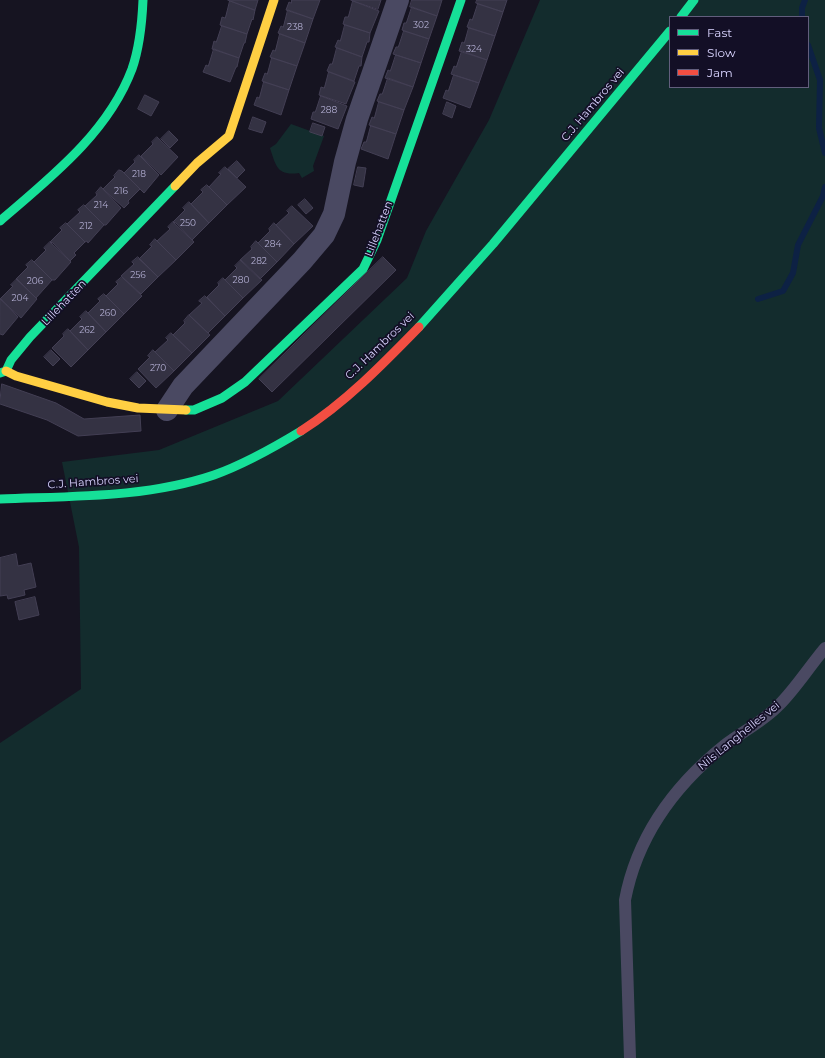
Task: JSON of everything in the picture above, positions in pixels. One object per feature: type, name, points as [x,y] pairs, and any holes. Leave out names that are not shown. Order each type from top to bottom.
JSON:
[{"type":"street","points":[[0,221],[66,164],[103,122],[119,99],[130,76],[142,34],[143,0]]},
{"type":"street","name":"Lillehatten","points":[[274,0],[228,136],[198,163],[30,337],[3,372],[107,402],[138,408],[194,410],[232,392],[363,269],[377,240],[391,196],[421,117],[461,0]]},
{"type":"street","points":[[167,410],[183,386],[302,261],[324,235],[334,214],[345,162],[357,119],[398,0]]},
{"type":"street","points":[[682,16],[694,0]]},
{"type":"street","name":"C.J. Hambros vei","points":[[0,499],[128,494],[171,487],[216,474],[244,462],[278,445],[311,424],[364,380],[416,330],[494,243],[669,32]]},
{"type":"lane","name":"Nils Langhelles vei","points":[[630,1058],[625,900],[629,880],[649,833],[666,804],[689,777],[726,745],[778,706],[825,648]]},
{"type":"green space","points":[[540,0],[825,0],[825,1058],[0,1058],[0,743],[81,689],[79,547],[62,462],[159,450],[278,401],[407,278],[426,231],[489,120]]},
{"type":"green space","points":[[291,124],[324,136],[313,166],[314,171],[302,178],[299,173],[286,173],[278,168],[270,148],[276,144]]},
{"type":"building","points":[[228,0],[258,0],[255,10]]},
{"type":"building","points":[[292,0],[320,0],[313,19],[286,10],[289,2],[291,3]]},
{"type":"building","points":[[351,0],[381,0],[378,9]]},
{"type":"building","points":[[412,0],[442,0],[437,16],[410,7]]},
{"type":"building","points":[[477,0],[507,0],[503,12],[476,3]]},
{"type":"building","points":[[230,1],[255,10],[253,20],[252,19],[247,34],[220,25],[222,17],[225,18]]},
{"type":"building","points":[[353,1],[379,11],[370,33],[343,24],[345,17],[348,17]]},
{"type":"building","points":[[478,4],[503,12],[495,36],[467,27],[470,19],[472,20]]},
{"type":"building","points":[[412,7],[437,16],[429,39],[402,30]]},
{"type":"building","points":[[288,10],[313,19],[305,43],[278,33],[281,26],[283,27]]},
{"type":"building","points":[[345,25],[370,33],[369,42],[367,42],[362,57],[335,47],[338,40],[340,41]]},
{"type":"building","points":[[222,26],[247,34],[239,58],[212,49],[214,41],[216,42]]},
{"type":"building","points":[[469,28],[495,36],[487,60],[459,51],[462,42],[464,43]]},
{"type":"building","points":[[404,31],[429,39],[421,63],[393,54],[396,47],[398,47]]},
{"type":"building","points":[[280,34],[305,43],[297,66],[270,57],[273,50],[275,51]]},
{"type":"building","points":[[337,48],[362,57],[361,66],[359,66],[354,81],[327,71],[330,64],[332,64]]},
{"type":"building","points":[[214,49],[239,58],[237,67],[230,82],[203,72],[206,65],[208,66]]},
{"type":"building","points":[[462,51],[487,60],[479,83],[451,74],[454,66],[456,67]]},
{"type":"building","points":[[396,55],[421,63],[413,87],[385,78],[388,70],[390,71]]},
{"type":"building","points":[[272,58],[297,66],[289,90],[262,81],[265,73],[267,74]]},
{"type":"building","points":[[329,72],[355,82],[346,104],[319,95],[321,87],[324,88]]},
{"type":"building","points":[[454,75],[479,83],[470,108],[443,98],[446,90],[448,91]]},
{"type":"building","points":[[388,78],[413,87],[404,110],[377,101],[380,94],[382,94]]},
{"type":"building","points":[[264,82],[289,90],[281,115],[254,105],[257,97],[259,98]]},
{"type":"building","points":[[145,95],[159,102],[151,116],[138,109]]},
{"type":"building","points":[[321,96],[347,106],[338,129],[311,119]]},
{"type":"building","points":[[379,102],[404,110],[396,134],[369,125],[372,117],[374,118]]},
{"type":"building","points":[[447,102],[456,106],[452,118],[443,114]]},
{"type":"building","points":[[253,117],[266,122],[262,133],[249,129]]},
{"type":"building","points":[[313,123],[325,127],[322,136],[310,132]]},
{"type":"building","points":[[371,126],[396,134],[388,159],[361,149],[364,142],[366,142]]},
{"type":"building","points":[[169,131],[178,140],[170,148],[161,139]]},
{"type":"building","points":[[157,137],[178,157],[161,175],[141,156],[153,144],[152,142]]},
{"type":"building","points":[[139,155],[159,175],[144,193],[124,173],[135,162],[134,160]]},
{"type":"building","points":[[237,161],[245,170],[237,178],[228,169]]},
{"type":"building","points":[[225,167],[246,187],[227,205],[209,187],[221,174],[219,173]]},
{"type":"building","points":[[358,167],[366,168],[363,187],[354,185]]},
{"type":"building","points":[[119,170],[122,171],[140,189],[128,201],[129,203],[124,208],[103,189],[115,177],[114,176]]},
{"type":"building","points":[[207,185],[227,205],[209,223],[191,204],[203,192],[201,190]]},
{"type":"building","points":[[101,187],[121,208],[106,225],[104,225],[85,206],[97,195],[96,193]]},
{"type":"building","points":[[305,199],[313,208],[306,214],[298,205]]},
{"type":"building","points":[[189,202],[209,223],[192,240],[173,222],[185,210],[183,208]]},
{"type":"building","points":[[84,205],[104,225],[88,243],[87,241],[85,242],[67,224],[80,212],[78,210]]},
{"type":"building","points":[[292,206],[313,226],[294,244],[276,225],[289,213],[287,211]]},
{"type":"building","points":[[173,222],[176,223],[194,242],[176,260],[157,241],[170,229],[168,227]]},
{"type":"building","points":[[66,223],[85,242],[74,253],[76,255],[70,261],[50,242],[62,230],[60,228]]},
{"type":"building","points":[[274,223],[294,244],[277,262],[258,243],[270,231],[269,229]]},
{"type":"building","points":[[155,239],[176,260],[158,277],[139,259],[152,246],[150,245]]},
{"type":"building","points":[[256,241],[277,262],[260,279],[240,260],[252,249],[251,247]]},
{"type":"building","points":[[50,242],[53,243],[71,262],[55,280],[52,280],[34,262],[46,250],[44,248]]},
{"type":"building","points":[[138,257],[158,277],[141,294],[121,276],[134,264],[132,262]]},
{"type":"building","points":[[383,257],[396,270],[272,392],[259,379]]},
{"type":"building","points":[[32,260],[52,280],[36,298],[16,279],[28,267],[26,265]]},
{"type":"building","points":[[241,260],[262,280],[243,298],[225,280],[237,268],[235,266]]},
{"type":"building","points":[[122,277],[142,296],[124,314],[106,296],[118,284],[116,282]]},
{"type":"building","points":[[223,278],[243,298],[225,316],[207,297],[219,285],[218,283]]},
{"type":"building","points":[[17,279],[37,299],[21,318],[0,299],[13,286],[11,285]]},
{"type":"building","points":[[104,294],[124,314],[106,332],[88,313],[100,301],[98,299]]},
{"type":"building","points":[[205,296],[225,316],[208,333],[189,315],[202,303],[199,301]]},
{"type":"building","points":[[0,298],[18,317],[3,335],[0,334]]},
{"type":"building","points":[[86,311],[106,332],[88,350],[70,331],[82,319],[80,317]]},
{"type":"building","points":[[189,315],[210,335],[192,353],[173,335],[185,323],[184,321]]},
{"type":"building","points":[[68,329],[88,350],[71,367],[52,348],[64,336],[63,334]]},
{"type":"building","points":[[171,333],[192,353],[174,371],[155,352],[168,340],[166,338]]},
{"type":"building","points":[[51,350],[60,359],[53,366],[44,357]]},
{"type":"building","points":[[153,350],[174,371],[156,388],[138,369],[150,357],[148,356]]},
{"type":"building","points":[[137,372],[146,381],[139,388],[130,379]]},
{"type":"building","points":[[2,384],[56,403],[84,419],[140,415],[141,431],[78,436],[47,420],[0,404]]},
{"type":"building","points":[[16,554],[18,566],[31,563],[36,587],[24,590],[25,595],[8,599],[7,595],[0,596],[0,558]]},
{"type":"building","points":[[35,597],[39,615],[19,620],[15,602]]},
{"type":"waterway","points":[[802,16],[802,8],[805,0]]},
{"type":"waterway","points":[[809,48],[820,80],[819,128],[825,153]]},
{"type":"waterway","points":[[758,299],[783,291],[793,273],[798,245],[823,196],[825,187]]},
{"type":"traffic: fast","points":[[0,221],[76,153],[108,114],[121,92],[135,60],[140,34],[143,0]]},
{"type":"traffic: fast","points":[[186,410],[194,410],[222,398],[245,382],[363,269],[377,240],[461,0]]},
{"type":"traffic: fast","points":[[682,16],[694,0]]},
{"type":"traffic: fast","points":[[419,327],[493,244],[669,32]]},
{"type":"traffic: fast","points":[[0,373],[6,371],[11,360],[30,337],[175,186]]},
{"type":"traffic: fast","points":[[0,499],[135,492],[188,483],[214,475],[248,461],[301,431]]},
{"type":"traffic: slow","points":[[175,186],[197,163],[229,136],[274,0]]},
{"type":"traffic: slow","points":[[6,371],[16,376],[107,402],[138,408],[186,410]]},
{"type":"traffic: jam","points":[[301,431],[348,396],[419,327]]}]
